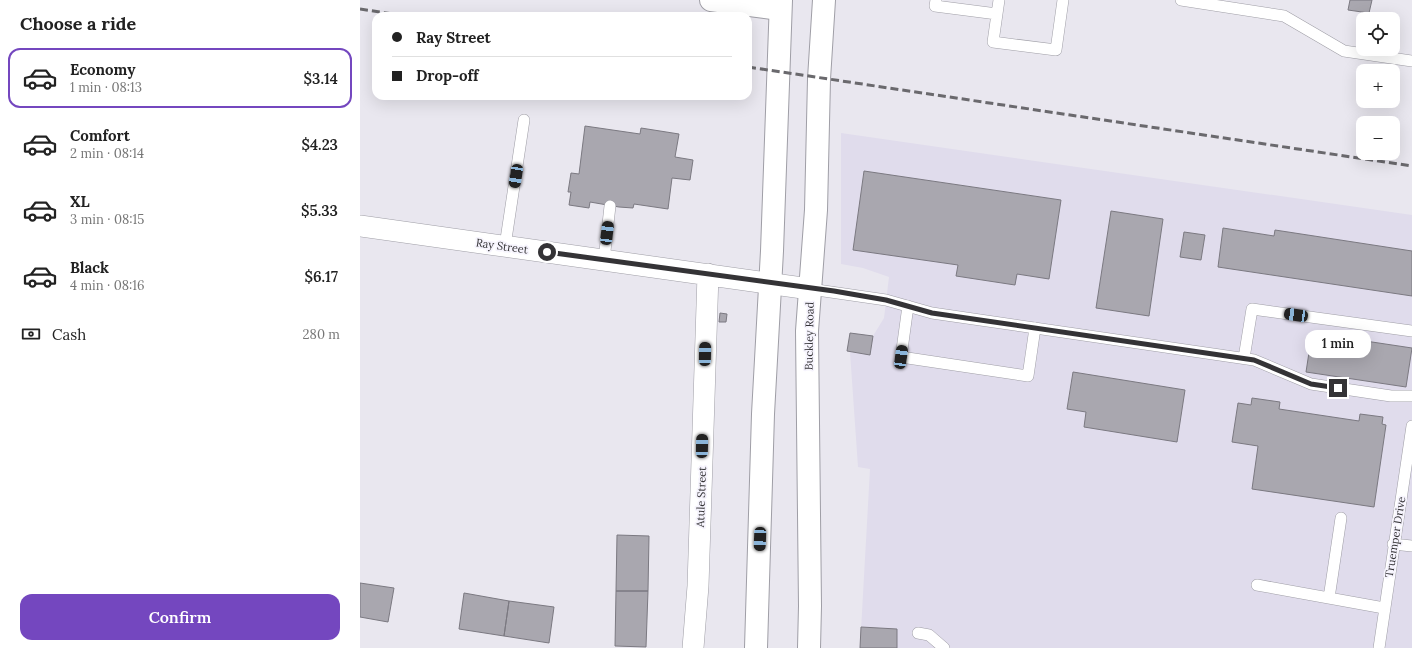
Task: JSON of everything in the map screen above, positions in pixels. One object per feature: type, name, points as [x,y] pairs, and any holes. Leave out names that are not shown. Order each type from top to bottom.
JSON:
[{"type":"main road","points":[[712,0],[781,5],[771,283],[763,414],[756,648]]},
{"type":"main road","name":"Buckley Road","points":[[809,648],[810,606],[807,331],[816,210],[819,79],[824,0]]},
{"type":"street","name":"Ray Street","points":[[360,226],[810,289]]},
{"type":"street","name":"Atule Street","points":[[693,648],[698,586],[708,274]]},
{"type":"lane","points":[[936,0],[935,6],[997,14]]},
{"type":"lane","points":[[999,0],[993,42],[1056,50],[1063,0]]},
{"type":"lane","points":[[1181,0],[1284,16],[1344,51],[1412,61]]},
{"type":"lane","points":[[505,246],[524,120]]},
{"type":"lane","points":[[604,260],[610,206]]},
{"type":"lane","points":[[810,289],[886,300],[932,313],[1244,358],[1254,360],[1311,384],[1392,396],[1412,396]]},
{"type":"lane","points":[[908,306],[901,357],[1028,376],[1035,328]]},
{"type":"lane","points":[[1244,358],[1252,309],[1412,331]]},
{"type":"lane","name":"Truemper Drive","points":[[1379,648],[1393,544],[1412,426]]},
{"type":"lane","points":[[1329,598],[1341,518]]},
{"type":"lane","points":[[1393,544],[1412,546]]},
{"type":"lane","points":[[1257,585],[1384,608]]},
{"type":"lane","points":[[918,634],[929,635],[944,648]]},
{"type":"shaded area","points":[[841,133],[1412,215],[1412,648],[860,648],[870,469],[858,467],[850,352],[847,351],[850,333],[873,336],[884,318],[889,277],[863,268],[841,264]]},
{"type":"building","points":[[1350,0],[1372,0],[1369,12],[1348,10]]},
{"type":"building","points":[[585,126],[640,134],[641,128],[679,134],[675,157],[693,160],[690,180],[672,178],[668,209],[634,204],[633,208],[619,207],[590,202],[589,208],[569,205],[571,192],[568,192],[571,173],[579,174]]},
{"type":"building","points":[[864,171],[1061,200],[1049,279],[1017,274],[1015,285],[956,276],[958,265],[853,250]]},
{"type":"building","points":[[1111,211],[1163,219],[1149,316],[1096,308]]},
{"type":"building","points":[[1223,228],[1274,236],[1275,230],[1412,251],[1412,296],[1218,267]]},
{"type":"building","points":[[1184,232],[1205,235],[1201,260],[1180,257]]},
{"type":"building","points":[[720,313],[727,314],[726,322],[719,322]]},
{"type":"building","points":[[850,333],[873,336],[870,355],[847,351]]},
{"type":"building","points":[[1312,333],[1412,348],[1406,387],[1306,372]]},
{"type":"building","points":[[1073,372],[1185,390],[1177,442],[1084,427],[1086,412],[1067,409]]},
{"type":"building","points":[[1252,398],[1280,402],[1279,409],[1359,421],[1360,414],[1383,417],[1382,424],[1386,425],[1374,507],[1252,489],[1258,446],[1232,442],[1238,403],[1251,405]]},
{"type":"building","points":[[617,535],[649,536],[648,591],[616,591]]},
{"type":"building","points":[[360,583],[394,588],[388,622],[360,617]]},
{"type":"building","points":[[616,591],[648,591],[646,647],[615,646]]},
{"type":"building","points":[[464,593],[509,601],[504,636],[459,629]]},
{"type":"building","points":[[509,601],[554,607],[549,643],[504,636]]},
{"type":"building","points":[[861,627],[897,629],[897,648],[860,648]]},
{"type":"railway","points":[[360,9],[380,12]]},
{"type":"railway","points":[[752,68],[1412,166]]},
{"type":"route","points":[[547,252],[810,289],[834,291],[886,300],[932,313],[1172,349],[1244,358],[1254,360],[1311,384],[1338,388]]}]
